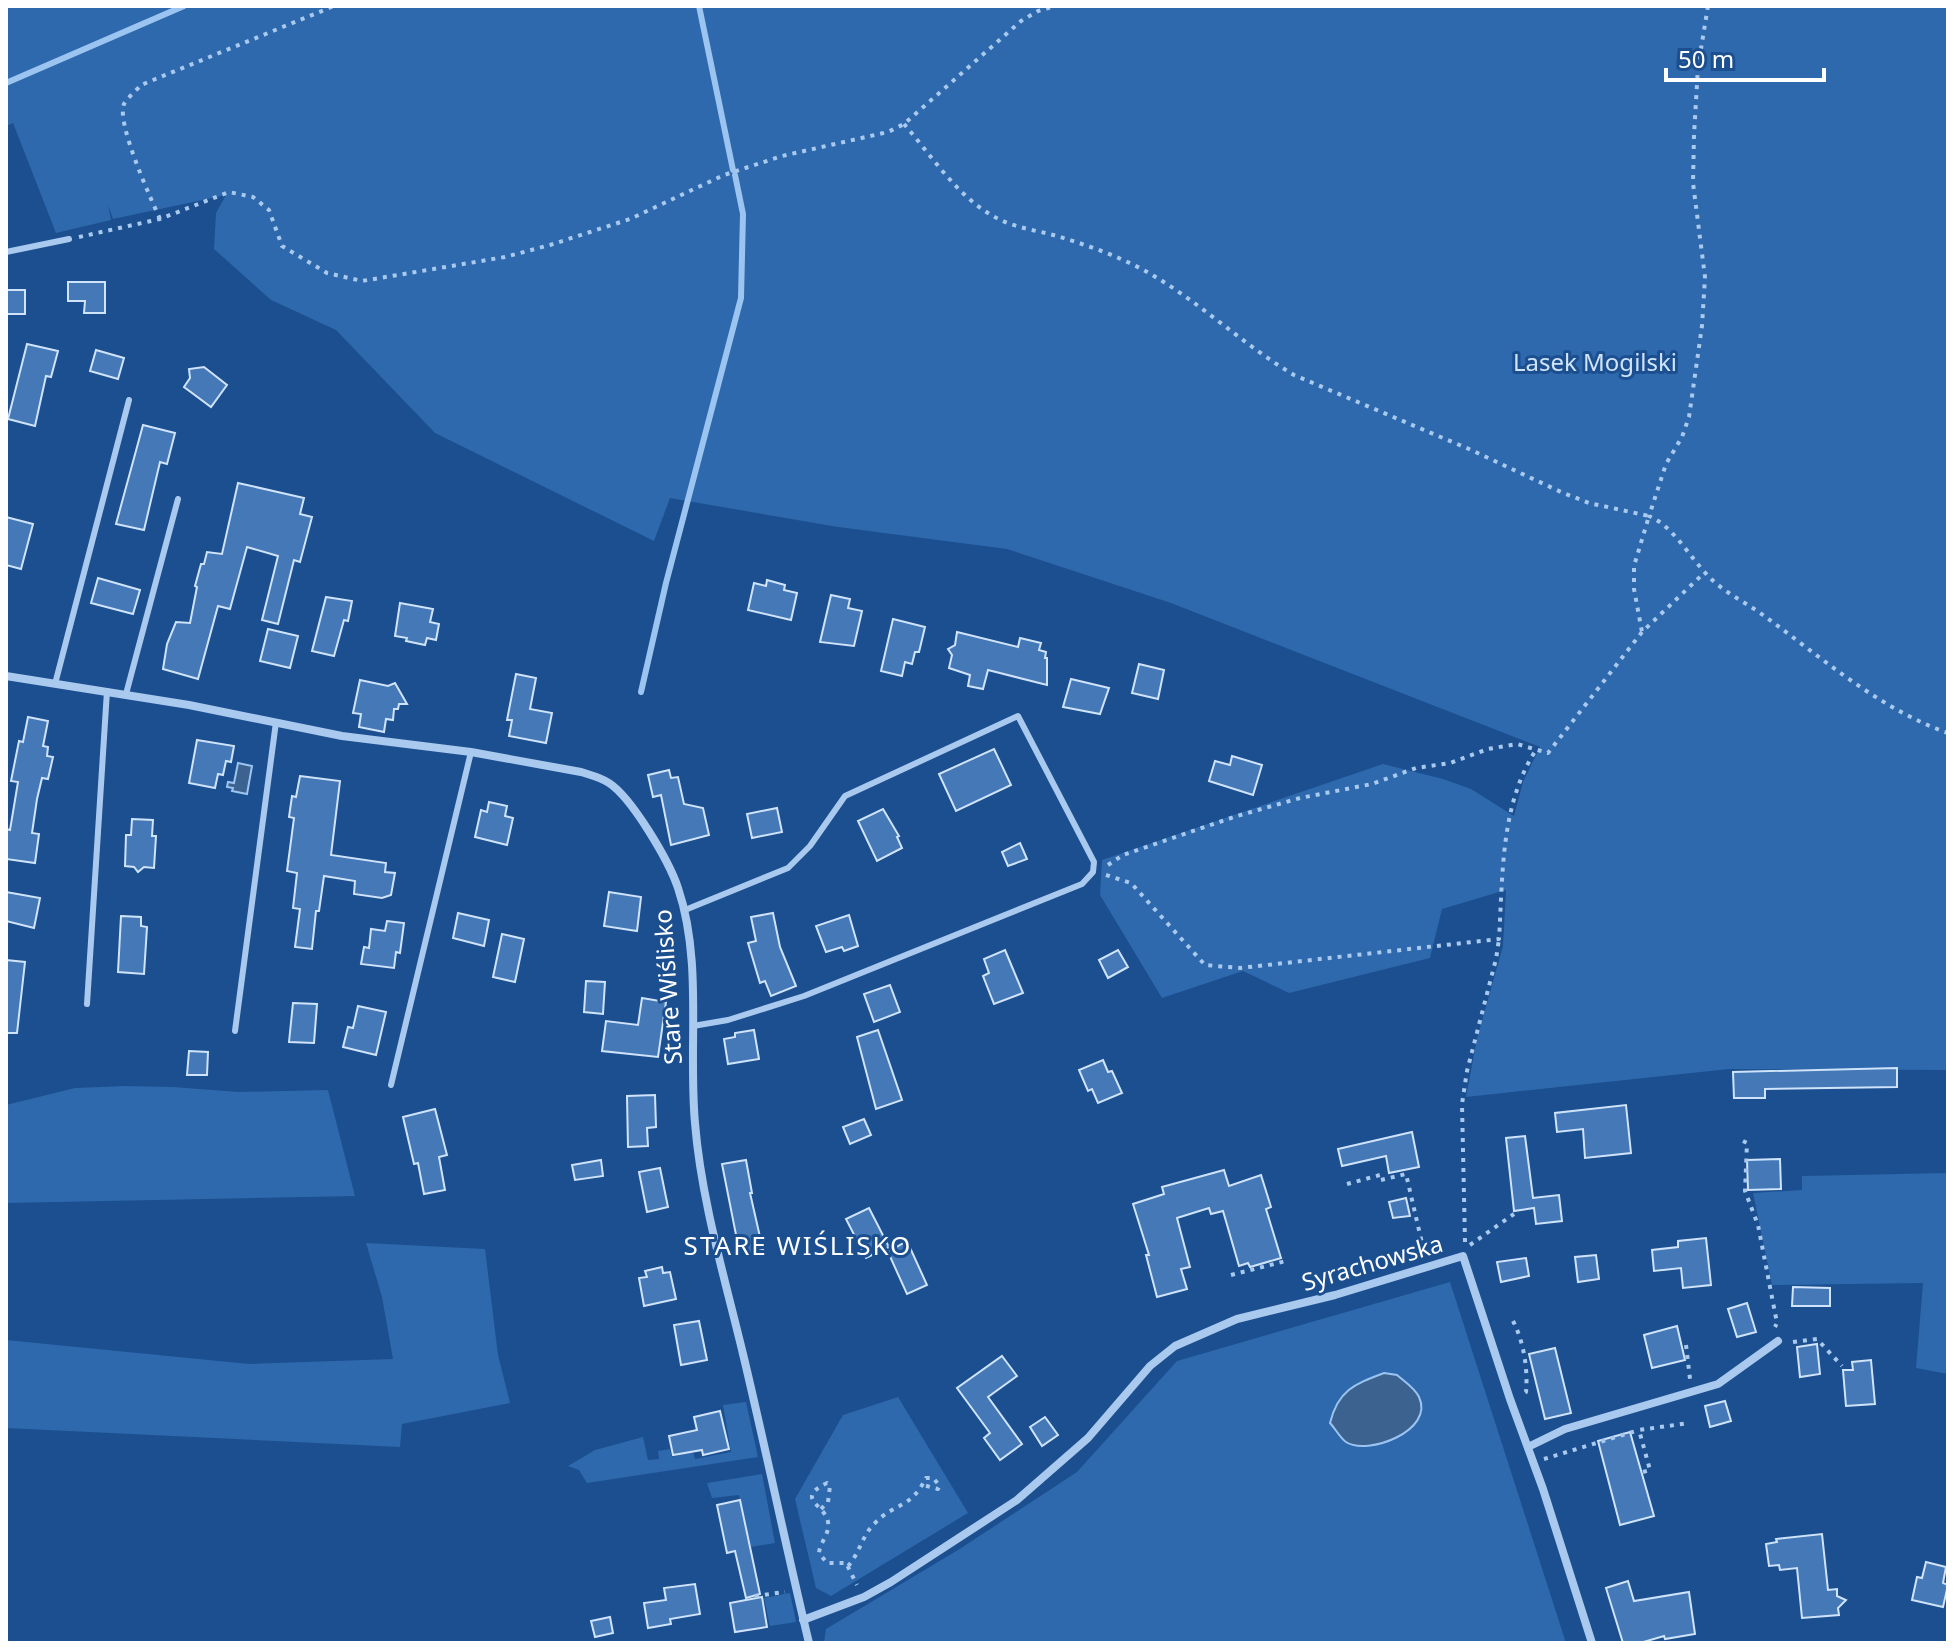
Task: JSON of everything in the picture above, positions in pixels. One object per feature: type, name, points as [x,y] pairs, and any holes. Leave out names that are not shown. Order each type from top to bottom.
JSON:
[{"type":"street","name":"Stare Wiślisko","points":[[6,676],[126,694],[342,736],[471,752],[581,772],[608,782],[635,811],[667,863],[685,910],[690,953],[695,1123],[713,1228],[809,1643]]},
{"type":"street","name":"Syrachowska","points":[[864,1597],[1017,1500],[1088,1438],[1162,1355],[1175,1346],[1237,1319],[1335,1295],[1463,1256],[1592,1643]]},
{"type":"street","points":[[1528,1447],[1565,1429],[1718,1384],[1778,1341]]},
{"type":"street","points":[[803,1620],[864,1597]]},
{"type":"lane","points":[[6,252],[69,239]]},
{"type":"lane","points":[[55,684],[129,400]]},
{"type":"lane","points":[[126,694],[178,499]]},
{"type":"lane","points":[[87,1004],[107,691]]},
{"type":"lane","points":[[685,910],[788,868],[810,846],[845,796],[1018,716],[1094,862],[1093,872],[1082,884],[804,996],[728,1020],[693,1026]]},
{"type":"lane","points":[[235,1031],[276,722]]},
{"type":"lane","points":[[391,1085],[471,752]]},
{"type":"path","points":[[160,219],[128,137],[123,119],[124,104],[141,85],[334,6]]},
{"type":"path","points":[[69,239],[160,219],[229,192],[253,197],[269,210],[282,246],[327,273],[362,281],[505,257],[630,219],[724,175],[782,156],[888,132],[904,124],[1021,21],[1055,6]]},
{"type":"path","points":[[1642,632],[1634,589],[1634,566],[1666,464],[1682,437],[1689,417],[1702,326],[1705,277],[1693,167],[1698,67],[1708,6]]},
{"type":"path","points":[[904,124],[956,185],[992,216],[1013,226],[1099,250],[1152,275],[1294,375],[1469,449],[1561,492],[1589,503],[1649,516],[1661,523],[1717,585],[1763,615],[1817,657],[1909,716],[1948,733]]},
{"type":"path","points":[[1089,876],[1123,855],[1300,798],[1372,784],[1416,768],[1450,763],[1488,749],[1517,744],[1548,753],[1642,632],[1704,572]]},
{"type":"path","points":[[1463,1256],[1466,1230],[1462,1104],[1467,1071],[1496,959],[1506,828],[1524,769],[1537,750]]},
{"type":"path","points":[[1096,872],[1131,883],[1205,965],[1240,968],[1499,939]]},
{"type":"path","points":[[1743,1141],[1747,1143],[1745,1191],[1758,1225],[1777,1323],[1775,1327]]},
{"type":"path","points":[[1347,1184],[1406,1174],[1421,1241]]},
{"type":"path","points":[[1475,1242],[1514,1214]]},
{"type":"path","points":[[1231,1275],[1286,1261]]},
{"type":"path","points":[[1513,1321],[1519,1333],[1527,1378],[1526,1392],[1517,1396]]},
{"type":"path","points":[[1778,1341],[1817,1339],[1842,1366]]},
{"type":"path","points":[[1686,1345],[1691,1379],[1685,1380],[1686,1385]]},
{"type":"path","points":[[1552,1457],[1639,1430],[1689,1423]]},
{"type":"path","points":[[1639,1430],[1650,1470],[1643,1472]]},
{"type":"path","points":[[821,1509],[828,1502],[830,1486],[827,1483],[812,1497],[829,1526],[819,1553],[827,1563],[839,1561],[848,1566],[864,1597]]},
{"type":"path","points":[[848,1566],[875,1522],[911,1501],[923,1485]]},
{"type":"path","points":[[755,1596],[789,1591]]},
{"type":"green space","name":"Lasek Mogilski","points":[[6,6],[1948,6],[1948,1070],[1729,1069],[1466,1097],[1477,1039],[1503,946],[1506,890],[1442,909],[1430,958],[1289,993],[1243,971],[1162,998],[1100,895],[1102,860],[1383,764],[1471,789],[1514,816],[1523,782],[1540,747],[1171,603],[1007,549],[838,527],[670,498],[654,541],[435,433],[336,330],[271,300],[214,249],[216,213],[226,195],[113,219],[108,205],[111,220],[56,233],[13,123],[6,126]]},
{"type":"green space","points":[[126,1086],[238,1092],[328,1090],[355,1196],[6,1203],[6,1105],[75,1088]]},
{"type":"green space","points":[[1948,1173],[1948,1374],[1916,1368],[1923,1283],[1772,1285],[1753,1193],[1802,1190],[1802,1176]]},
{"type":"green space","points":[[366,1243],[485,1249],[498,1355],[510,1403],[402,1424],[400,1447],[6,1428],[6,1340],[249,1364],[393,1359],[382,1297]]},
{"type":"green space","points":[[1450,1282],[1566,1643],[824,1643],[826,1629],[958,1550],[1077,1472],[1177,1361]]},
{"type":"green space","points":[[898,1397],[968,1513],[831,1596],[816,1588],[795,1499],[843,1415]]},
{"type":"green space","points":[[746,1402],[758,1457],[587,1483],[579,1470],[568,1466],[595,1450],[643,1437],[648,1460],[659,1459],[658,1451],[670,1449],[672,1457],[683,1454],[680,1434],[687,1431],[695,1459],[731,1452],[723,1405]]},
{"type":"green space","points":[[762,1474],[775,1543],[751,1547],[739,1495],[712,1498],[707,1483]]},
{"type":"green space","points":[[790,1593],[796,1622],[770,1626],[764,1598]]},
{"type":"shaded area","points":[[238,763],[252,766],[247,794],[227,787],[228,782],[234,783]]},
{"type":"shaded area","points":[[1384,1373],[1397,1375],[1417,1394],[1421,1409],[1417,1420],[1408,1430],[1383,1443],[1369,1446],[1346,1442],[1330,1423],[1333,1412],[1349,1390]]},
{"type":"building","points":[[68,282],[105,282],[105,313],[84,313],[85,301],[68,301]]},
{"type":"building","points":[[6,290],[25,290],[25,314],[6,314]]},
{"type":"building","points":[[27,344],[58,351],[51,377],[46,376],[35,426],[8,419]]},
{"type":"building","points":[[96,350],[124,358],[118,379],[90,371]]},
{"type":"building","points":[[204,367],[227,385],[211,407],[184,387],[190,378],[189,369]]},
{"type":"building","points":[[143,425],[175,433],[167,464],[160,462],[144,530],[116,524]]},
{"type":"building","points":[[238,483],[304,498],[300,514],[312,517],[300,562],[294,560],[278,624],[262,620],[278,556],[247,547],[230,609],[218,606],[198,679],[163,669],[167,644],[176,622],[190,623],[195,586],[207,552],[222,554]]},
{"type":"building","points":[[6,517],[33,524],[21,569],[6,565]]},
{"type":"building","points":[[98,578],[140,590],[133,614],[91,603]]},
{"type":"building","points":[[767,580],[785,585],[784,590],[797,593],[791,620],[748,610],[754,583],[766,586]]},
{"type":"building","points":[[831,595],[850,599],[848,608],[862,611],[854,646],[820,642]]},
{"type":"building","points":[[326,597],[352,601],[348,621],[344,620],[334,656],[312,651]]},
{"type":"building","points":[[400,603],[433,609],[430,622],[439,624],[436,640],[427,638],[425,645],[395,636]]},
{"type":"building","points":[[893,619],[925,627],[919,652],[915,652],[912,664],[905,662],[902,676],[881,671]]},
{"type":"building","points":[[268,629],[298,636],[290,668],[260,661]]},
{"type":"building","points":[[957,632],[1018,647],[1020,638],[1041,643],[1039,650],[1046,652],[1047,658],[1047,685],[988,670],[983,689],[968,686],[970,675],[949,668],[952,655],[948,649],[955,645]]},
{"type":"building","points":[[1139,664],[1164,670],[1158,699],[1132,693]]},
{"type":"building","points":[[516,674],[536,678],[530,709],[552,713],[546,743],[509,736],[512,720],[507,720]]},
{"type":"building","points":[[1071,679],[1109,688],[1100,714],[1063,707]]},
{"type":"building","points":[[360,680],[388,686],[395,683],[407,704],[399,704],[398,709],[394,709],[393,720],[386,719],[384,732],[359,727],[361,714],[353,713]]},
{"type":"building","points":[[28,717],[48,721],[43,746],[48,747],[47,756],[53,757],[48,779],[42,778],[37,799],[32,833],[39,834],[35,863],[6,859],[6,829],[10,830],[18,782],[11,781],[19,741],[23,742]]},
{"type":"building","points":[[197,740],[234,746],[231,762],[226,761],[223,775],[218,774],[215,788],[189,783]]},
{"type":"building","points":[[994,749],[1011,785],[956,811],[939,774]]},
{"type":"building","points":[[1232,756],[1262,765],[1253,795],[1209,781],[1215,761],[1230,765]]},
{"type":"building","points":[[669,770],[671,778],[678,777],[684,804],[703,808],[709,835],[671,845],[661,795],[653,797],[648,775]]},
{"type":"building","points":[[300,776],[340,781],[331,855],[386,863],[385,872],[395,873],[391,895],[382,898],[354,894],[355,881],[324,876],[312,949],[295,947],[300,909],[293,908],[297,873],[287,871],[294,818],[289,817],[292,796],[296,797]]},
{"type":"building","points":[[489,802],[507,806],[505,816],[513,818],[507,845],[475,837],[481,810],[487,812]]},
{"type":"building","points":[[777,808],[782,832],[752,838],[747,814]]},
{"type":"building","points":[[883,809],[899,836],[902,848],[877,861],[858,821]]},
{"type":"building","points":[[132,819],[153,820],[152,836],[156,836],[154,868],[144,867],[138,872],[134,867],[125,866],[126,835],[131,835]]},
{"type":"building","points":[[1020,843],[1027,859],[1008,866],[1002,852]]},
{"type":"building","points":[[6,892],[40,898],[34,928],[6,921]]},
{"type":"building","points":[[609,892],[641,897],[637,931],[604,926]]},
{"type":"building","points":[[458,913],[489,920],[484,946],[453,938]]},
{"type":"building","points":[[773,913],[780,947],[796,986],[771,996],[765,981],[760,983],[748,943],[756,941],[751,917]]},
{"type":"building","points":[[849,915],[858,946],[826,952],[816,926]]},
{"type":"building","points":[[121,916],[141,917],[141,926],[147,927],[144,974],[118,972]]},
{"type":"building","points":[[387,921],[404,923],[400,953],[396,952],[394,968],[361,964],[364,947],[369,948],[371,929],[385,931]]},
{"type":"building","points":[[502,934],[524,939],[515,982],[493,977]]},
{"type":"building","points":[[1005,950],[1023,993],[994,1004],[983,976],[989,973],[984,959]]},
{"type":"building","points":[[1118,950],[1128,967],[1108,978],[1099,960]]},
{"type":"building","points":[[6,960],[25,962],[17,1033],[6,1033]]},
{"type":"building","points":[[586,981],[605,982],[603,1014],[584,1012]]},
{"type":"building","points":[[890,985],[900,1012],[874,1022],[864,994]]},
{"type":"building","points":[[642,998],[666,1002],[658,1057],[602,1051],[606,1021],[638,1025]]},
{"type":"building","points":[[293,1003],[317,1004],[314,1043],[289,1042]]},
{"type":"building","points":[[358,1006],[386,1012],[376,1055],[343,1047],[348,1027],[353,1028]]},
{"type":"building","points":[[754,1030],[759,1059],[728,1064],[724,1039],[735,1037],[735,1033]]},
{"type":"building","points":[[878,1030],[902,1100],[876,1109],[857,1037]]},
{"type":"building","points":[[189,1051],[208,1052],[207,1075],[187,1075]]},
{"type":"building","points":[[1103,1060],[1122,1093],[1098,1103],[1092,1089],[1088,1091],[1079,1070]]},
{"type":"building","points":[[1897,1068],[1897,1087],[1765,1089],[1765,1098],[1734,1098],[1733,1072]]},
{"type":"building","points":[[655,1095],[656,1127],[647,1128],[648,1146],[628,1147],[627,1096]]},
{"type":"building","points":[[1626,1105],[1631,1153],[1585,1158],[1583,1129],[1557,1132],[1555,1113]]},
{"type":"building","points":[[435,1109],[447,1155],[439,1157],[445,1190],[424,1194],[403,1117]]},
{"type":"building","points":[[864,1119],[871,1135],[850,1144],[843,1127]]},
{"type":"building","points":[[1412,1132],[1419,1167],[1389,1173],[1386,1156],[1342,1166],[1338,1149]]},
{"type":"building","points":[[1525,1136],[1533,1198],[1559,1195],[1562,1221],[1536,1224],[1534,1208],[1514,1211],[1506,1138]]},
{"type":"building","points":[[1780,1159],[1781,1189],[1748,1190],[1747,1160]]},
{"type":"building","points":[[601,1160],[603,1176],[575,1180],[572,1165]]},
{"type":"building","points":[[746,1160],[763,1250],[747,1254],[744,1243],[738,1245],[722,1164]]},
{"type":"building","points":[[660,1168],[668,1207],[647,1212],[639,1172]]},
{"type":"building","points":[[1224,1170],[1229,1186],[1261,1175],[1271,1207],[1266,1209],[1281,1258],[1250,1267],[1248,1263],[1239,1266],[1223,1211],[1211,1214],[1209,1208],[1177,1218],[1190,1267],[1181,1269],[1187,1289],[1157,1297],[1146,1255],[1149,1255],[1133,1204],[1164,1194],[1162,1187]]},
{"type":"building","points":[[1406,1198],[1410,1216],[1393,1218],[1389,1202]]},
{"type":"building","points":[[869,1208],[889,1247],[866,1258],[846,1219]]},
{"type":"building","points":[[1706,1238],[1711,1285],[1683,1288],[1681,1268],[1654,1271],[1652,1250],[1678,1247],[1678,1241]]},
{"type":"building","points":[[907,1241],[927,1285],[907,1294],[888,1252]]},
{"type":"building","points":[[1596,1255],[1599,1279],[1578,1282],[1575,1257]]},
{"type":"building","points":[[1526,1258],[1529,1276],[1501,1282],[1497,1262]]},
{"type":"building","points":[[662,1267],[663,1273],[670,1272],[676,1299],[644,1306],[639,1278],[647,1277],[645,1271]]},
{"type":"building","points":[[1793,1287],[1830,1288],[1830,1306],[1792,1306]]},
{"type":"building","points":[[1747,1303],[1756,1332],[1737,1337],[1728,1309]]},
{"type":"building","points":[[699,1321],[707,1360],[681,1365],[674,1325]]},
{"type":"building","points":[[1677,1326],[1685,1360],[1652,1368],[1644,1335]]},
{"type":"building","points":[[1817,1344],[1820,1374],[1800,1377],[1797,1347]]},
{"type":"building","points":[[1555,1348],[1571,1413],[1545,1419],[1529,1354]]},
{"type":"building","points":[[1002,1356],[1017,1376],[988,1397],[1022,1444],[1000,1460],[984,1438],[990,1433],[957,1388]]},
{"type":"building","points":[[1871,1360],[1875,1404],[1846,1406],[1843,1370],[1853,1370],[1852,1362]]},
{"type":"building","points":[[1725,1401],[1731,1421],[1710,1427],[1705,1406]]},
{"type":"building","points":[[720,1411],[729,1449],[703,1455],[702,1450],[673,1455],[669,1436],[697,1430],[694,1417]]},
{"type":"building","points":[[1045,1417],[1058,1435],[1042,1446],[1030,1427]]},
{"type":"building","points":[[1630,1432],[1654,1516],[1620,1525],[1598,1441]]},
{"type":"building","points":[[740,1500],[760,1594],[746,1598],[735,1551],[727,1553],[717,1505]]},
{"type":"building","points":[[1822,1534],[1828,1590],[1837,1589],[1837,1596],[1846,1600],[1838,1608],[1839,1615],[1802,1618],[1797,1568],[1780,1570],[1779,1565],[1769,1566],[1766,1544],[1777,1542],[1776,1539]]},
{"type":"building","points":[[1926,1562],[1946,1567],[1943,1583],[1948,1585],[1943,1607],[1912,1600],[1917,1577],[1922,1578]]},
{"type":"building","points":[[1628,1581],[1634,1601],[1689,1592],[1695,1634],[1623,1643],[1606,1588]]},
{"type":"building","points":[[695,1584],[700,1614],[670,1619],[671,1624],[648,1628],[644,1603],[666,1600],[664,1588]]},
{"type":"building","points":[[762,1597],[767,1627],[735,1632],[730,1603]]},
{"type":"building","points":[[610,1617],[613,1633],[595,1637],[591,1621]]},
{"type":"waterway","points":[[6,83],[184,6]]},
{"type":"waterway","points":[[699,6],[733,170]]},
{"type":"waterway","points":[[641,692],[666,583],[741,298],[743,214],[735,175]]},
{"type":"district","name":"STARE WIŚLISKO","points":[[798,1245]]}]
